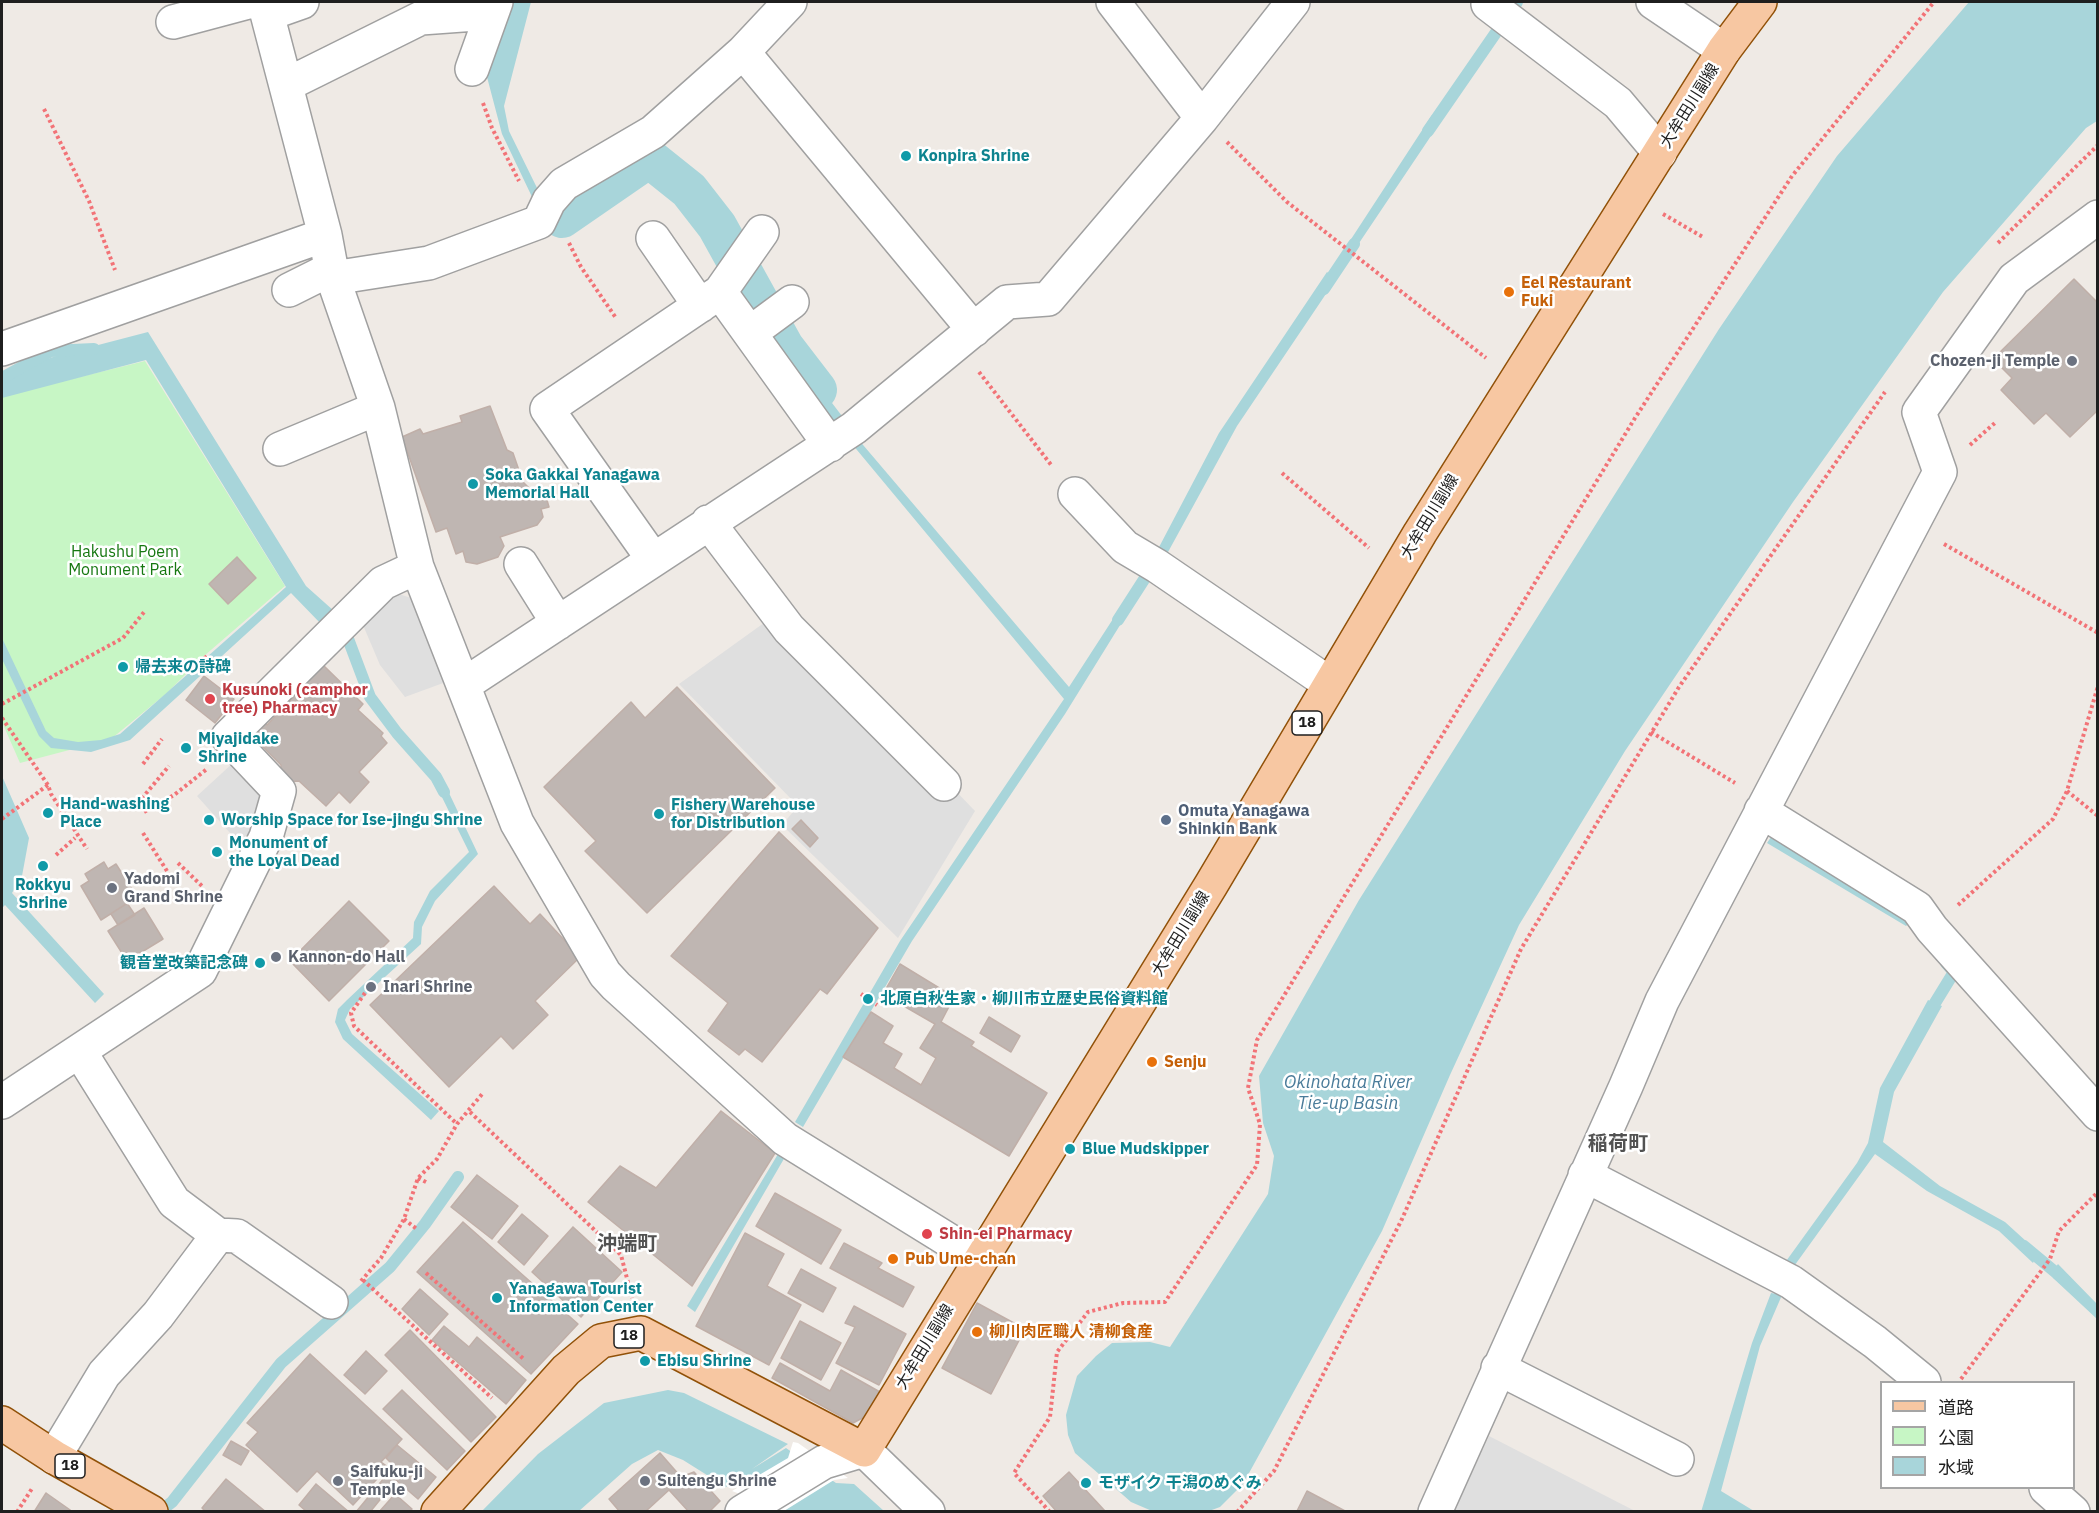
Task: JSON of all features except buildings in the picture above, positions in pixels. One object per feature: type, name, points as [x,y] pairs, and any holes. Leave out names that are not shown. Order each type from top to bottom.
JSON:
[{"type":"main road","name":"大牟田川副線","points":[[864,1450],[979,1259],[1098,1070],[1515,380],[1634,196],[1724,50],[1760,2]]},
{"type":"main road","name":"18","points":[[438,1512],[553,1384],[601,1341],[641,1333],[864,1450]]},
{"type":"main road","name":"18","points":[[2,1423],[54,1457],[146,1509]]},
{"type":"street","points":[[173,22],[260,6],[302,2]]},
{"type":"street","points":[[289,290],[332,273],[429,263],[551,202],[653,132],[743,52],[790,2]]},
{"type":"street","points":[[1113,2],[1202,118]]},
{"type":"street","points":[[465,684],[708,522],[842,437],[1008,303],[1048,299],[1202,118],[1293,2]]},
{"type":"street","points":[[1653,2],[1724,50]]},
{"type":"street","points":[[260,6],[286,85],[325,235],[332,273],[378,408],[417,567],[465,684],[517,823],[610,980],[785,1139],[979,1259]]},
{"type":"street","points":[[286,85],[421,18],[486,8],[472,69]]},
{"type":"street","points":[[1500,13],[1618,103],[1664,148]]},
{"type":"street","points":[[743,52],[965,337]]},
{"type":"street","points":[[1600,73],[1624,93],[1664,148]]},
{"type":"street","points":[[1435,1512],[1662,1001],[1940,471],[1918,411],[2014,279],[2097,217]]},
{"type":"street","points":[[653,559],[547,409],[710,299],[762,232]]},
{"type":"street","points":[[2,349],[325,235]]},
{"type":"street","points":[[653,238],[710,299],[750,333],[842,437]]},
{"type":"street","points":[[750,333],[792,302]]},
{"type":"street","points":[[280,449],[378,408]]},
{"type":"street","points":[[1075,494],[1125,548],[1152,563],[1330,684]]},
{"type":"street","points":[[708,522],[789,629],[944,784]]},
{"type":"street","points":[[521,564],[558,623]]},
{"type":"street","points":[[2,1102],[200,971],[266,837],[279,791],[228,737],[383,583],[417,567]]},
{"type":"street","points":[[1763,807],[1917,908],[1932,929],[2097,1114]]},
{"type":"street","points":[[80,1052],[174,1202],[218,1235],[237,1236],[331,1302]]},
{"type":"street","points":[[1585,1175],[1783,1277],[1875,1342],[1922,1381]]},
{"type":"street","points":[[54,1457],[104,1374],[158,1315],[218,1235]]},
{"type":"street","points":[[1498,1368],[1677,1459]]},
{"type":"street","points":[[747,1508],[824,1461],[864,1450],[928,1512]]},
{"type":"street","points":[[2047,1489],[2073,1512]]},
{"type":"path","points":[[1050,1511],[1014,1473],[1050,1417],[1057,1352],[1088,1312],[1123,1304],[1165,1302],[1257,1164],[1260,1124],[1248,1088],[1257,1040],[1635,418],[1792,176],[1934,2]]},
{"type":"path","points":[[472,69],[492,128],[551,202],[581,267],[637,348]]},
{"type":"path","points":[[44,109],[89,201],[129,304]]},
{"type":"path","points":[[1202,118],[1287,202],[1515,380]]},
{"type":"path","points":[[1994,249],[2008,230],[2097,145]]},
{"type":"path","points":[[1634,196],[1703,237]]},
{"type":"path","points":[[965,337],[1075,494]]},
{"type":"path","points":[[1237,1512],[1274,1471],[1402,1220],[1521,949],[1679,687],[1888,388]]},
{"type":"path","points":[[1282,473],[1397,572]]},
{"type":"path","points":[[1912,526],[2097,633]]},
{"type":"path","points":[[2,704],[123,638],[145,610]]},
{"type":"path","points":[[204,656],[214,669]]},
{"type":"path","points":[[1932,929],[2053,819],[2067,791],[2097,686]]},
{"type":"path","points":[[2,718],[48,785],[51,794],[87,849]]},
{"type":"path","points":[[1651,732],[1763,807]]},
{"type":"path","points":[[143,764],[162,739]]},
{"type":"path","points":[[144,812],[174,795],[235,745]]},
{"type":"path","points":[[138,803],[170,766]]},
{"type":"path","points":[[2,819],[48,785]]},
{"type":"path","points":[[2067,791],[2097,816]]},
{"type":"path","points":[[143,833],[167,871]]},
{"type":"path","points":[[56,855],[75,838]]},
{"type":"path","points":[[365,993],[351,1013],[354,1026],[457,1124]]},
{"type":"path","points":[[861,994],[877,1005]]},
{"type":"path","points":[[331,1302],[364,1281],[381,1258],[404,1219],[418,1178],[437,1159],[457,1124],[470,1112],[483,1094]]},
{"type":"path","points":[[470,1112],[621,1255],[641,1333]]},
{"type":"path","points":[[418,1178],[428,1183]]},
{"type":"path","points":[[1960,1381],[2050,1259],[2059,1231],[2097,1192]]},
{"type":"path","points":[[404,1219],[418,1230]]},
{"type":"path","points":[[426,1273],[553,1384]]},
{"type":"path","points":[[364,1281],[519,1423]]},
{"type":"green space","name":"Hakushu Poem Monument Park","points":[[145,361],[285,586],[204,656],[167,693],[111,739],[20,763],[2,722],[2,396]]},
{"type":"shaded area","points":[[390,591],[414,599],[446,682],[405,697],[380,665],[360,618]]},
{"type":"shaded area","points":[[782,610],[975,811],[898,938],[782,825],[798,806],[679,684]]},
{"type":"shaded area","points":[[234,762],[260,790],[254,828],[239,843],[197,796]]},
{"type":"shaded area","points":[[1489,1436],[1635,1511],[1453,1512]]},
{"type":"water","points":[[511,2],[531,2],[504,106],[509,131],[540,194],[533,199],[502,134],[482,58]]},
{"type":"water","name":"Okinohata River Tie-up Basin","points":[[1969,2],[2097,2],[2097,121],[2086,128],[1943,292],[1793,502],[1625,751],[1519,925],[1382,1231],[1243,1484],[1220,1507],[1209,1511],[1152,1511],[1131,1502],[1075,1453],[1068,1435],[1066,1415],[1077,1376],[1112,1343],[1150,1342],[1170,1347],[1268,1194],[1274,1156],[1263,1123],[1259,1076],[1359,900],[1719,329],[1837,156]]},
{"type":"water","points":[[1432,115],[1441,121],[1349,258],[1342,253]]},
{"type":"water","points":[[652,156],[686,182],[723,226],[746,269],[738,274],[715,230],[689,197],[671,179],[646,163]]},
{"type":"water","points":[[606,184],[610,189],[563,219],[556,229],[550,225],[557,214]]},
{"type":"water","points":[[1327,272],[1336,279],[1237,426],[1156,574],[1147,570],[1219,433]]},
{"type":"water","points":[[148,332],[306,586],[334,611],[323,626],[291,593],[130,740],[91,752],[51,748],[39,736],[2,659],[2,638],[46,731],[54,738],[78,742],[101,740],[120,734],[286,587],[146,360],[2,398],[2,374],[56,356]]},
{"type":"water","points":[[787,344],[845,420],[836,424],[781,350]]},
{"type":"water","points":[[858,439],[1069,687],[1122,605],[1130,609],[1065,714],[912,941],[803,1127],[795,1122],[900,941],[1064,699],[852,444]]},
{"type":"water","points":[[440,774],[478,854],[435,901],[422,927],[421,944],[350,1009],[345,1020],[352,1034],[439,1111],[431,1120],[343,1039],[335,1022],[338,1009],[413,938],[414,922],[430,891],[469,852],[434,781]]},
{"type":"water","points":[[2,776],[29,838],[22,876],[12,893],[104,994],[95,1003],[5,905],[2,908]]},
{"type":"water","points":[[1773,834],[1914,919],[1906,926],[1767,843]]},
{"type":"water","points":[[1928,1000],[1942,1006],[1894,1092],[1883,1142],[1940,1186],[2005,1222],[2038,1252],[2033,1263],[1999,1231],[1927,1191],[1875,1154],[1792,1269],[1784,1264],[1857,1163],[1868,1143],[1880,1088]]},
{"type":"water","points":[[778,1154],[785,1157],[695,1312],[687,1306]]},
{"type":"water","points":[[2058,1264],[2097,1304],[2097,1319],[2053,1278],[2051,1273]]},
{"type":"water","points":[[1771,1293],[1782,1295],[1760,1346],[1721,1491],[1754,1511],[1701,1512],[1752,1343]]},
{"type":"water","points":[[668,1390],[684,1393],[788,1444],[752,1469],[786,1448],[836,1483],[854,1484],[884,1511],[770,1511],[732,1483],[726,1487],[683,1460],[658,1450],[632,1464],[579,1511],[481,1512],[538,1454],[604,1403]]},
{"type":"pier","points":[[793,1442],[798,1443],[848,1478],[834,1480],[784,1511],[760,1511],[740,1494],[732,1491],[788,1458]]},
{"type":"waterway","points":[[1428,131],[1517,2]]},
{"type":"waterway","points":[[562,218],[649,158],[689,190],[717,226],[784,347],[817,390]]},
{"type":"waterway","points":[[1324,289],[1354,244]]},
{"type":"waterway","points":[[2,378],[51,351],[94,349]]},
{"type":"waterway","points":[[1118,620],[1154,564]]},
{"type":"waterway","points":[[340,630],[347,636],[370,697],[397,733],[436,777],[444,792]]},
{"type":"waterway","points":[[1927,1016],[1954,972],[1946,963]]},
{"type":"waterway","points":[[159,1512],[172,1502],[281,1363],[390,1267],[425,1224],[458,1177]]},
{"type":"waterway","points":[[2024,1246],[2066,1281]]},
{"type":"place","name":"Konpira Shrine","points":[[906,156]]},
{"type":"place","name":"Eel Restaurant Fuki","points":[[1509,292]]},
{"type":"place","name":"Chozen-ji Temple","points":[[2072,361]]},
{"type":"place","name":"Soka Gakkai Yanagawa Memorial Hall","points":[[473,484]]},
{"type":"place","name":"帰去来の詩碑","points":[[123,667]]},
{"type":"place","name":"Kusunoki (camphor tree) Pharmacy","points":[[210,699]]},
{"type":"place","name":"Miyajidake Shrine","points":[[186,748]]},
{"type":"place","name":"Hand-washing Place","points":[[48,813]]},
{"type":"place","name":"Fishery Warehouse for Distribution","points":[[659,814]]},
{"type":"place","name":"Worship Space for Ise-jingu Shrine","points":[[209,820]]},
{"type":"place","name":"Omuta Yanagawa Shinkin Bank","points":[[1166,820]]},
{"type":"place","name":"Monument of the Loyal Dead","points":[[217,852]]},
{"type":"place","name":"Rokkyu Shrine","points":[[43,866]]},
{"type":"place","name":"Yadomi Grand Shrine","points":[[112,888]]},
{"type":"place","name":"Kannon-do Hall","points":[[276,957]]},
{"type":"place","name":"観音堂改築記念碑","points":[[260,963]]},
{"type":"place","name":"Inari Shrine","points":[[371,987]]},
{"type":"place","name":"北原白秋生家・柳川市立歴史民俗資料館","points":[[868,999]]},
{"type":"place","name":"Senju","points":[[1152,1062]]},
{"type":"place","name":"Blue Mudskipper","points":[[1070,1149]]},
{"type":"place","name":"Shin-ei Pharmacy","points":[[927,1234]]},
{"type":"place","name":"Pub Ume-chan","points":[[893,1259]]},
{"type":"place","name":"Yanagawa Tourist Information Center","points":[[497,1298]]},
{"type":"place","name":"柳川肉匠職人 清柳食産","points":[[977,1332]]},
{"type":"place","name":"Ebisu Shrine","points":[[645,1361]]},
{"type":"place","name":"Saifuku-ji Temple","points":[[338,1481]]},
{"type":"place","name":"Suitengu Shrine","points":[[645,1481]]},
{"type":"place","name":"モザイク 干潟のめぐみ","points":[[1086,1483]]},
{"type":"district","name":"稲荷町","points":[[1618,1144]]},
{"type":"district","name":"沖端町","points":[[627,1244]]}]
